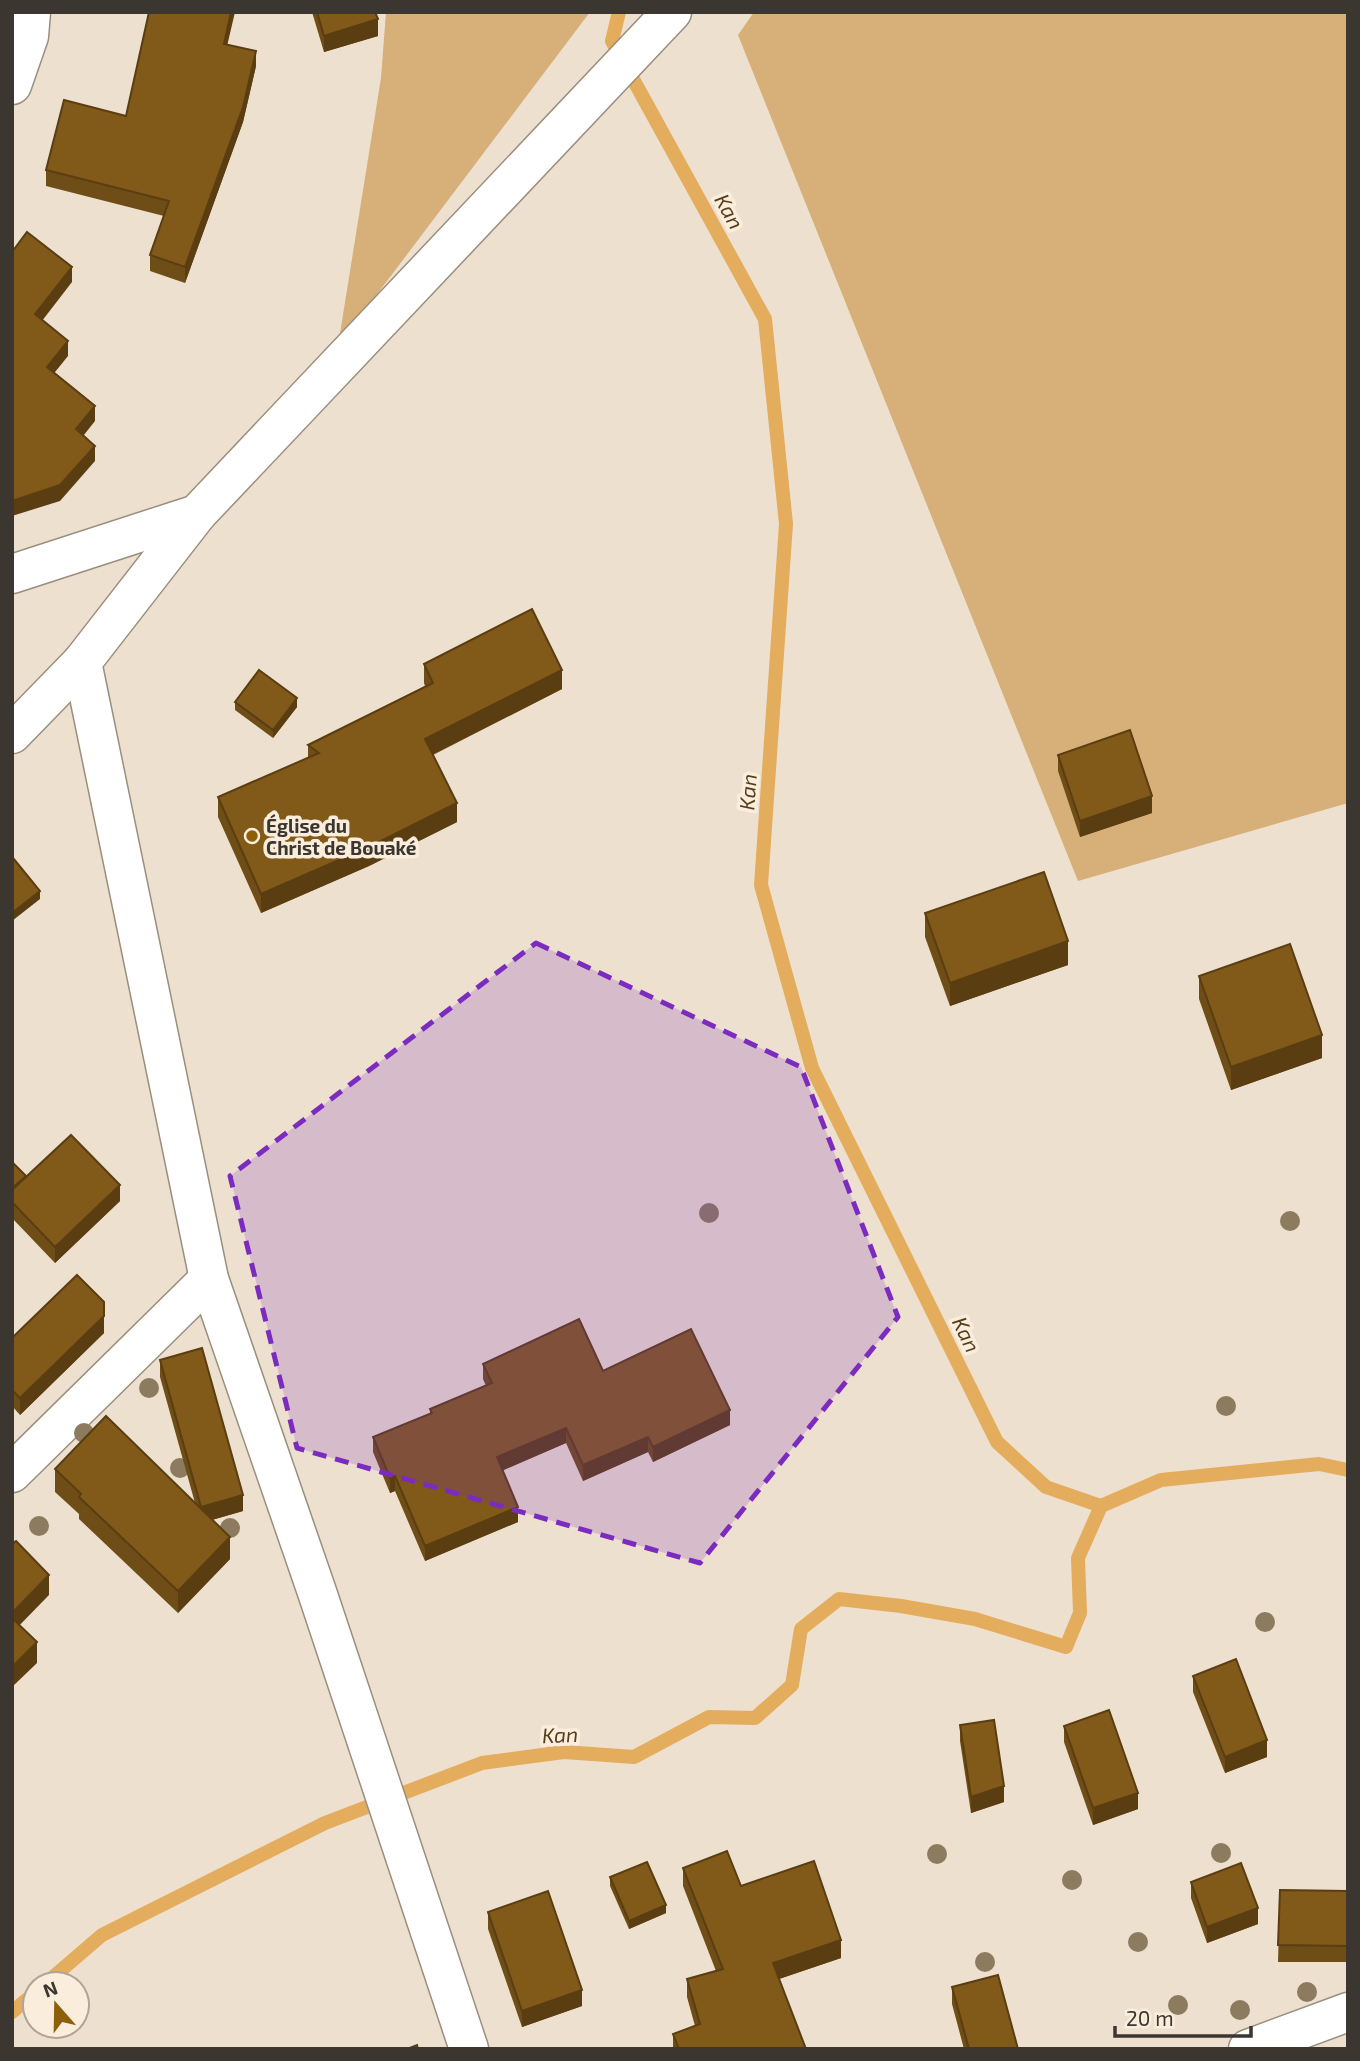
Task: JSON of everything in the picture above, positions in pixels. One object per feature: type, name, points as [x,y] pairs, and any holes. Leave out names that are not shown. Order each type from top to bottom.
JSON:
[{"type":"street","points":[[12,85],[29,36],[31,12]]},
{"type":"street","points":[[12,734],[82,662],[197,514],[672,12]]},
{"type":"street","points":[[12,574],[197,514]]},
{"type":"street","points":[[82,662],[209,1279],[469,2049]]},
{"type":"street","points":[[12,1473],[209,1279]]},
{"type":"street","points":[[1248,2049],[1348,2012]]},
{"type":"highlighted area","points":[[536,943],[801,1067],[898,1317],[700,1563],[297,1448],[230,1176]]},
{"type":"shaded area","points":[[386,12],[590,12],[338,346],[381,78]]},
{"type":"shaded area","points":[[754,12],[1348,12],[1348,803],[1078,881],[738,35]]},
{"type":"building","points":[[149,12],[231,12],[224,44],[256,51],[243,107],[185,267],[150,255],[169,201],[46,170],[64,100],[126,116]]},
{"type":"building","points":[[317,12],[375,12],[378,19],[324,36]]},
{"type":"building","points":[[27,232],[72,267],[35,314],[68,341],[47,367],[95,406],[76,429],[95,446],[60,485],[12,501],[12,252]]},
{"type":"building","points":[[532,609],[562,670],[425,739],[457,803],[369,847],[261,894],[218,797],[319,753],[308,745],[433,683],[424,664]]},
{"type":"building","points":[[259,670],[297,698],[273,730],[235,702]]},
{"type":"building","points":[[1130,730],[1152,796],[1080,821],[1058,755]]},
{"type":"building","points":[[12,859],[40,891],[12,913]]},
{"type":"building","points":[[1044,872],[1068,941],[950,983],[925,913]]},
{"type":"building","points":[[1290,944],[1322,1035],[1231,1067],[1199,976]]},
{"type":"building","points":[[71,1135],[120,1185],[55,1247],[12,1202],[12,1190]]},
{"type":"building","points":[[12,1162],[26,1176],[12,1188]]},
{"type":"building","points":[[77,1275],[104,1302],[104,1316],[20,1398],[12,1390],[12,1338]]},
{"type":"building","points":[[579,1319],[603,1371],[691,1329],[730,1410],[653,1447],[648,1437],[583,1465],[566,1428],[497,1457],[518,1507],[425,1546],[395,1476],[390,1478],[373,1437],[432,1413],[430,1409],[492,1383],[483,1364]]},
{"type":"building","points":[[202,1348],[243,1495],[201,1507],[160,1360]]},
{"type":"building","points":[[106,1416],[230,1537],[178,1591],[79,1497],[81,1494],[55,1469]]},
{"type":"building","points":[[16,1541],[49,1575],[12,1613],[12,1544]]},
{"type":"building","points":[[12,1618],[37,1642],[12,1667]]},
{"type":"building","points":[[1236,1659],[1267,1740],[1225,1757],[1193,1676]]},
{"type":"building","points":[[1109,1710],[1138,1793],[1093,1808],[1064,1726]]},
{"type":"building","points":[[994,1720],[1004,1786],[971,1797],[960,1725]]},
{"type":"building","points":[[727,1851],[741,1886],[814,1861],[841,1940],[773,1963],[806,2049],[679,2049],[673,2034],[700,2024],[687,1979],[723,1969],[683,1868]]},
{"type":"building","points":[[647,1862],[666,1905],[629,1921],[610,1877]]},
{"type":"building","points":[[1241,1863],[1258,1908],[1207,1927],[1191,1882]]},
{"type":"building","points":[[1280,1890],[1348,1891],[1348,1946],[1278,1945]]},
{"type":"building","points":[[548,1891],[582,1990],[522,2011],[488,1912]]},
{"type":"building","points":[[998,1975],[1018,2049],[969,2049],[952,1987]]},
{"type":"waterway","name":"Kan","points":[[619,12],[612,41],[765,319],[786,524],[761,885],[812,1068],[997,1442],[1046,1487],[1101,1506]]},
{"type":"waterway","name":"Kan","points":[[61,1970],[102,1935],[325,1823],[482,1763],[564,1752],[634,1757],[709,1717],[755,1718],[792,1685],[801,1629],[839,1599],[975,1619],[1066,1647],[1080,1613],[1078,1558],[1101,1506],[1161,1480],[1319,1464],[1348,1470]]},
{"type":"waterway","name":"Kan","points":[[12,2012],[21,2005]]},
{"type":"place","name":"Église du Christ de Bouaké","points":[[252,836]]}]
